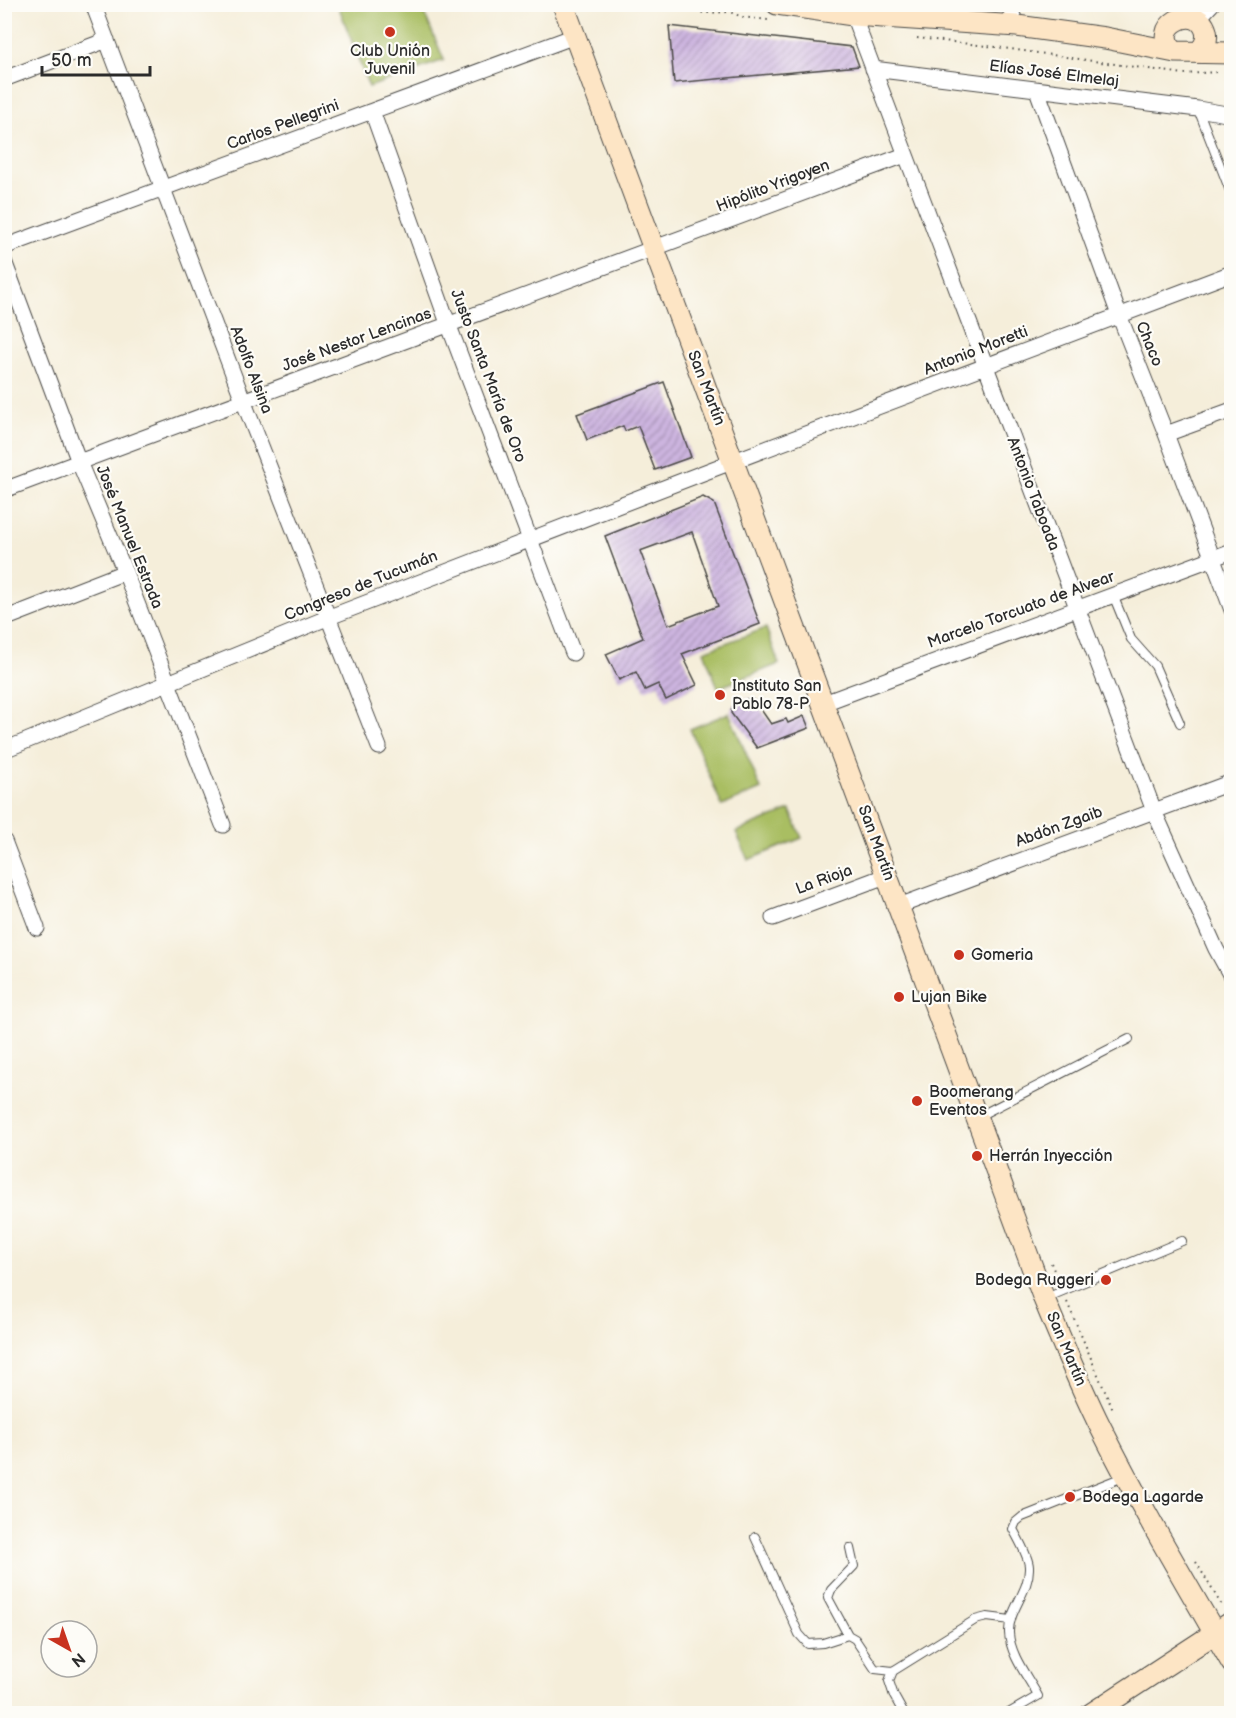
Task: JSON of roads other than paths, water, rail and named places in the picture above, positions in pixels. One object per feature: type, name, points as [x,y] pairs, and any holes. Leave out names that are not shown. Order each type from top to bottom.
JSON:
[{"type":"main road","name":"San Martín","points":[[563,4],[978,1117],[1053,1295],[1072,1368],[1126,1476],[1224,1622],[1232,1663]]},
{"type":"main road","points":[[776,13],[850,10],[1017,26],[1105,38],[1175,52]]},
{"type":"main road","points":[[1175,52],[1168,46],[1167,33],[1170,25],[1183,16],[1199,22],[1228,58]]},
{"type":"main road","points":[[1175,52],[1199,22]]},
{"type":"main road","points":[[1105,38],[1142,33],[1170,25]]},
{"type":"main road","points":[[1091,1713],[1224,1622]]},
{"type":"street","name":"Adolfo Alsina","points":[[93,4],[243,400],[379,747]]},
{"type":"street","points":[[1008,4],[1017,26]]},
{"type":"street","name":"Antonio Taboada","points":[[850,10],[1154,811],[1216,949],[1232,978]]},
{"type":"street","name":"Carlos Pellegrini","points":[[4,247],[574,36]]},
{"type":"street","points":[[4,79],[107,40]]},
{"type":"street","name":"Elías José Elmelaj","points":[[873,69],[1232,115]]},
{"type":"street","name":"Chaco","points":[[1037,90],[1119,315],[1232,610]]},
{"type":"street","name":"Justo Santa María de Oro","points":[[372,111],[449,326],[573,652]]},
{"type":"street","name":"Hipólito Yrigoyen","points":[[653,250],[905,155]]},
{"type":"street","name":"José Nestor Lencinas","points":[[4,490],[653,250]]},
{"type":"street","name":"José Manuel Estrada","points":[[4,261],[79,462],[125,572],[223,825]]},
{"type":"street","name":"Antonio Moretti","points":[[734,462],[1232,273]]},
{"type":"street","points":[[1166,434],[1232,410]]},
{"type":"street","name":"Congreso de Tucumán","points":[[4,750],[327,618],[734,462]]},
{"type":"street","name":"Marcelo Torcuato de Alvear","points":[[824,703],[1232,551]]},
{"type":"street","points":[[4,619],[125,572]]},
{"type":"street","name":"Abdón Zgaib","points":[[899,906],[1232,782]]},
{"type":"street","points":[[4,841],[37,928]]},
{"type":"street","name":"La Rioja","points":[[773,918],[888,875]]},
{"type":"lane","points":[[1198,110],[1232,196]]},
{"type":"lane","points":[[1113,595],[1131,639],[1155,666],[1179,723]]},
{"type":"lane","points":[[978,1117],[1129,1039]]},
{"type":"lane","points":[[1053,1295],[1182,1241]]},
{"type":"lane","points":[[1007,1713],[1038,1696],[1014,1653],[1009,1632],[1011,1620],[1026,1586],[1029,1566],[1013,1529],[1016,1522],[1022,1517],[1126,1476]]},
{"type":"lane","points":[[754,1537],[799,1634],[808,1644],[823,1644],[848,1635]]},
{"type":"lane","points":[[850,1548],[854,1566],[831,1590],[828,1598],[848,1635],[855,1639],[875,1669],[892,1671],[975,1620],[987,1617],[1011,1620]]},
{"type":"lane","points":[[892,1671],[889,1681],[894,1696],[904,1713]]},
{"type":"place","name":"Club Unión Juvenil","points":[[390,32]]},
{"type":"place","name":"Instituto San Pablo 78-P","points":[[720,695]]},
{"type":"place","name":"Gomeria","points":[[959,955]]},
{"type":"place","name":"Lujan Bike","points":[[899,997]]},
{"type":"place","name":"Boomerang Eventos","points":[[917,1101]]},
{"type":"place","name":"Herrán Inyección","points":[[977,1156]]},
{"type":"place","name":"Bodega Ruggeri","points":[[1106,1280]]},
{"type":"place","name":"Bodega Lagarde","points":[[1070,1497]]}]
